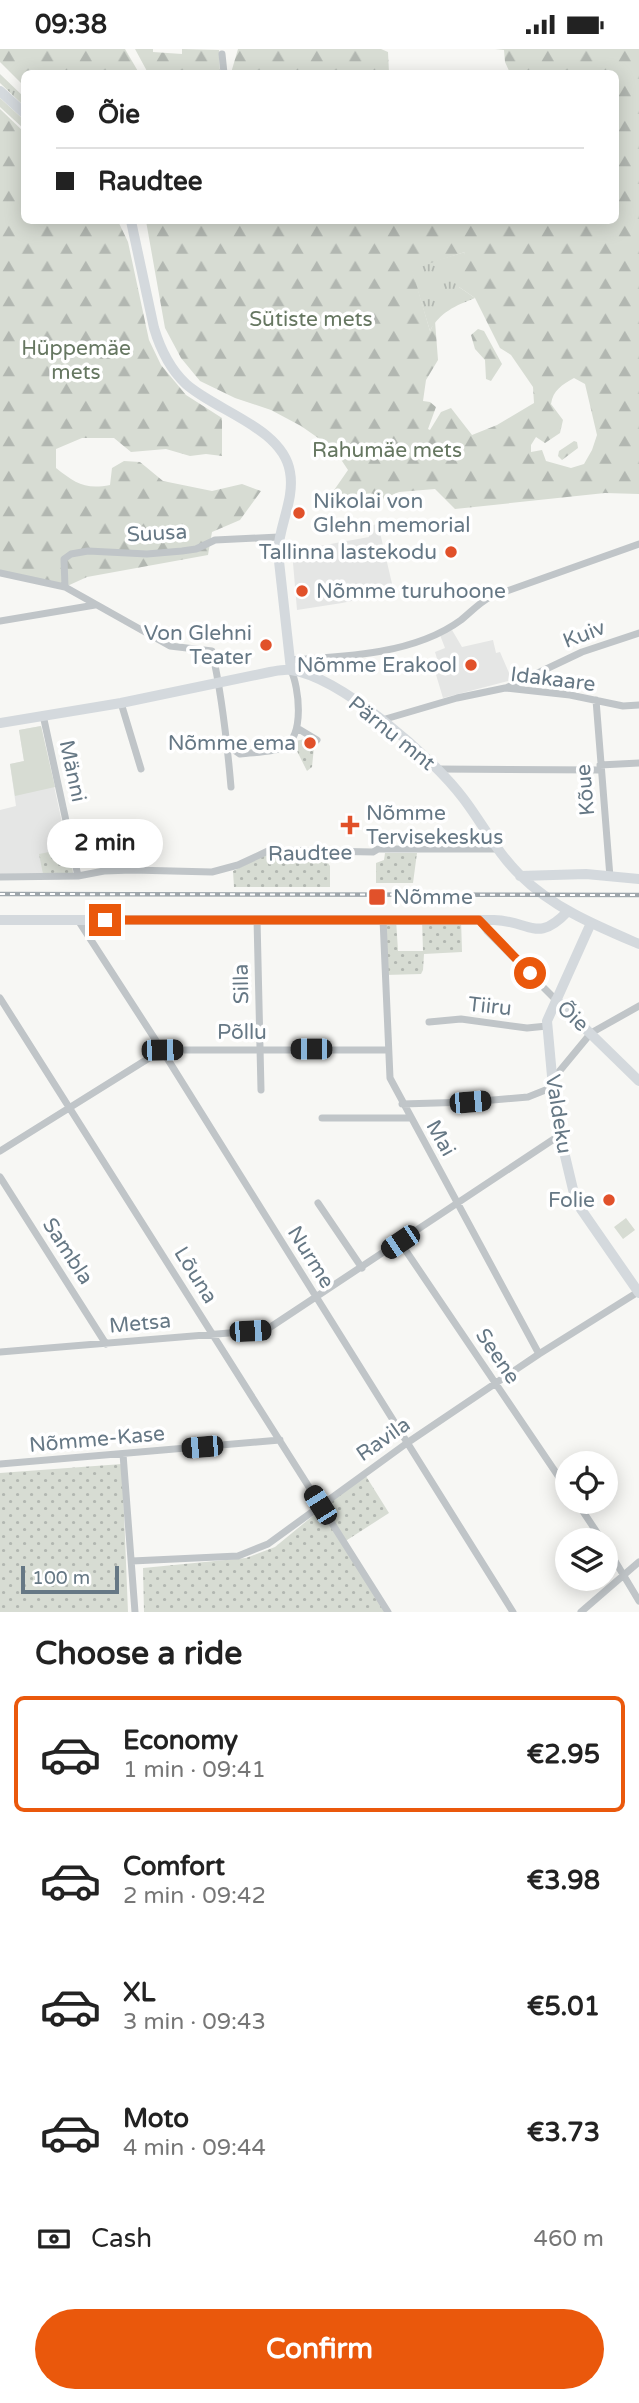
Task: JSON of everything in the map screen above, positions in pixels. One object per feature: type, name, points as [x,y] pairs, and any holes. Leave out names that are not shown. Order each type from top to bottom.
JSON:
[{"type":"main road","points":[[0,90],[21,110]]},
{"type":"main road","points":[[0,723],[219,684],[290,665],[279,534],[291,482],[285,457],[274,442],[194,390],[173,368],[158,342],[154,328],[138,242],[132,224]]},
{"type":"main road","name":"Pärnu mnt","points":[[290,665],[347,695],[382,720],[437,769],[464,799],[520,876],[548,899],[591,923],[639,944]]},
{"type":"main road","points":[[520,876],[586,874],[639,879]]},
{"type":"main road","points":[[0,920],[479,920],[515,921],[529,928],[543,930],[555,924],[568,911]]},
{"type":"main road","name":"Valdeku","points":[[591,923],[547,1026],[553,1083],[560,1135],[576,1202],[638,1292]]},
{"type":"main road","name":"Õie","points":[[556,1000],[639,1081]]},
{"type":"street","points":[[222,54],[224,70]]},
{"type":"street","name":"Suusa","points":[[65,587],[64,559],[71,554],[88,551],[147,554],[182,551],[196,549],[215,540],[279,534]]},
{"type":"street","points":[[227,745],[240,754],[281,749],[288,745],[297,728],[297,684],[290,665],[310,659],[377,652],[403,646],[462,620],[475,606],[490,597],[639,544]]},
{"type":"street","points":[[0,573],[65,587],[170,646],[212,651],[215,677],[219,684],[231,787]]},
{"type":"street","points":[[0,621],[96,605]]},
{"type":"street","name":"Kuiv","points":[[505,688],[582,652],[639,633]]},
{"type":"street","name":"Idakaare","points":[[382,720],[457,698],[505,688],[570,695],[623,706],[639,705]]},
{"type":"street","name":"Kõue","points":[[596,701],[610,877]]},
{"type":"street","points":[[121,702],[141,769]]},
{"type":"street","name":"Männi","points":[[43,715],[78,876]]},
{"type":"street","points":[[297,728],[317,740]]},
{"type":"street","points":[[437,769],[600,767],[639,763]]},
{"type":"street","name":"Raudtee","points":[[0,877],[78,876],[132,870],[212,872],[238,865],[270,850],[338,849],[373,852],[383,849],[498,849]]},
{"type":"street","name":"Silla","points":[[257,919],[261,1090]]},
{"type":"street","name":"Mai","points":[[383,919],[390,1078],[538,1354]]},
{"type":"street","name":"Nurme","points":[[78,920],[513,1612]]},
{"type":"street","name":"Õie","points":[[479,920],[556,1000]]},
{"type":"street","name":"Lõuna","points":[[0,998],[385,1610]]},
{"type":"street","points":[[402,1104],[528,1097],[553,1083],[591,1033],[639,1006]]},
{"type":"street","name":"Tiiru","points":[[429,1022],[461,1019],[527,1027],[547,1026]]},
{"type":"street","points":[[0,1151],[162,1050]]},
{"type":"street","name":"Põllu","points":[[162,1050],[387,1050]]},
{"type":"street","points":[[322,1118],[410,1118]]},
{"type":"street","name":"Metsa","points":[[3,1351],[267,1331],[560,1135]]},
{"type":"street","name":"Sambla","points":[[0,1177],[106,1344]]},
{"type":"street","points":[[318,1203],[362,1268]]},
{"type":"street","name":"Seene","points":[[400,1242],[555,1471]]},
{"type":"street","name":"Ravila","points":[[132,1561],[238,1556],[268,1544],[407,1443],[538,1354],[638,1292]]},
{"type":"street","points":[[0,1343],[3,1351]]},
{"type":"street","name":"Nõmme-Kase","points":[[0,1464],[280,1440]]},
{"type":"street","points":[[123,1454],[135,1612]]},
{"type":"street","points":[[581,1612],[639,1562]]},
{"type":"street","points":[[618,1564],[639,1601]]},
{"type":"shaded area","points":[[378,524],[394,592],[297,610],[292,551],[369,537],[368,526]]},
{"type":"shaded area","name":"Nõmme Erakool","points":[[452,630],[462,647],[493,640],[496,653],[500,652],[512,680],[443,698],[434,668],[438,662],[435,652],[445,648],[440,635]]},
{"type":"shaded area","points":[[41,726],[73,873],[0,874],[0,810],[16,806],[10,764],[24,761],[19,730]]},
{"type":"green space","points":[[0,49],[125,49],[137,70],[21,70],[21,83],[0,62]]},
{"type":"green space","points":[[135,49],[182,54],[182,49],[219,50],[220,70],[146,70]]},
{"type":"green space","points":[[238,49],[381,49],[388,52],[389,70],[232,70]]},
{"type":"green space","name":"Sütiste mets","points":[[495,49],[639,49],[639,494],[605,493],[455,509],[435,489],[399,492],[373,503],[335,508],[330,496],[348,470],[334,449],[301,426],[271,410],[235,398],[200,381],[181,358],[165,328],[147,224],[619,224],[619,70],[509,70],[504,50]],"holes":[[[465,252],[456,276],[459,287],[475,298],[500,348],[511,355],[533,387],[534,403],[497,425],[472,435],[451,408],[441,412],[430,430],[428,429],[436,407],[423,401],[426,380],[438,360],[435,321],[430,331],[412,269]],[[574,378],[585,384],[597,435],[584,464],[571,468],[546,461],[542,450],[531,452],[531,445],[536,437],[545,443],[560,433],[563,420],[551,404],[559,388]]]},
{"type":"green space","points":[[0,74],[21,94],[21,103],[0,83]]},
{"type":"green space","points":[[0,98],[21,117],[21,126],[0,107]]},
{"type":"green space","name":"Hüppemäe mets","points":[[0,109],[21,129],[21,224],[119,224],[128,242],[149,340],[161,365],[186,395],[222,418],[222,456],[190,456],[166,449],[131,452],[114,438],[82,438],[56,449],[56,468],[81,484],[94,487],[110,485],[112,468],[124,461],[140,462],[163,481],[212,491],[242,484],[261,491],[240,520],[212,532],[208,555],[87,577],[65,587],[0,573]]},
{"type":"green space","points":[[465,252],[459,287],[475,298],[443,314],[430,331],[411,268]]},
{"type":"green space","points":[[478,329],[484,331],[502,364],[491,381],[486,379],[485,360],[475,349],[471,335]]},
{"type":"green space","points":[[574,441],[577,442],[578,448],[562,460],[558,456],[559,451]]},
{"type":"green space","points":[[41,726],[55,787],[15,796],[10,764],[24,761],[19,730]]},
{"type":"green space","points":[[308,738],[314,747],[312,767],[307,771],[295,747],[296,741]]},
{"type":"green space","points":[[69,848],[73,873],[43,874],[39,854]]},
{"type":"green space","points":[[320,852],[330,866],[330,887],[234,887],[233,871],[265,855]]},
{"type":"green space","points":[[385,853],[417,853],[413,883],[376,883],[376,863],[384,860]]},
{"type":"green space","points":[[383,919],[396,919],[398,951],[423,951],[422,919],[461,919],[462,952],[424,954],[421,974],[385,975]]},
{"type":"green space","points":[[626,1218],[635,1230],[623,1239],[614,1227]]},
{"type":"green space","points":[[122,1464],[128,1612],[0,1612],[0,1473]]},
{"type":"green space","points":[[364,1473],[389,1513],[344,1542],[319,1505]]},
{"type":"green space","points":[[320,1510],[387,1612],[144,1612],[143,1568],[246,1558],[275,1547]]},
{"type":"railway","points":[[0,894],[639,895]]},
{"type":"place","name":"Nikolai von Glehn memorial","points":[[299,513]]},
{"type":"place","name":"Tallinna lastekodu","points":[[451,552]]},
{"type":"place","name":"Nõmme turuhoone","points":[[302,591]]},
{"type":"place","name":"Von Glehni Teater","points":[[266,645]]},
{"type":"place","name":"Nõmme Erakool","points":[[471,665]]},
{"type":"place","name":"Nõmme ema","points":[[310,743]]},
{"type":"place","name":"Nõmme Tervisekeskus","points":[[350,825]]},
{"type":"place","name":"Nõmme","points":[[377,897]]},
{"type":"place","name":"Folie","points":[[609,1200]]},
{"type":"route","points":[[105,920],[479,920],[530,973]]},
{"type":"park label","name":"Rahumäe mets","points":[[387,450]]}]
